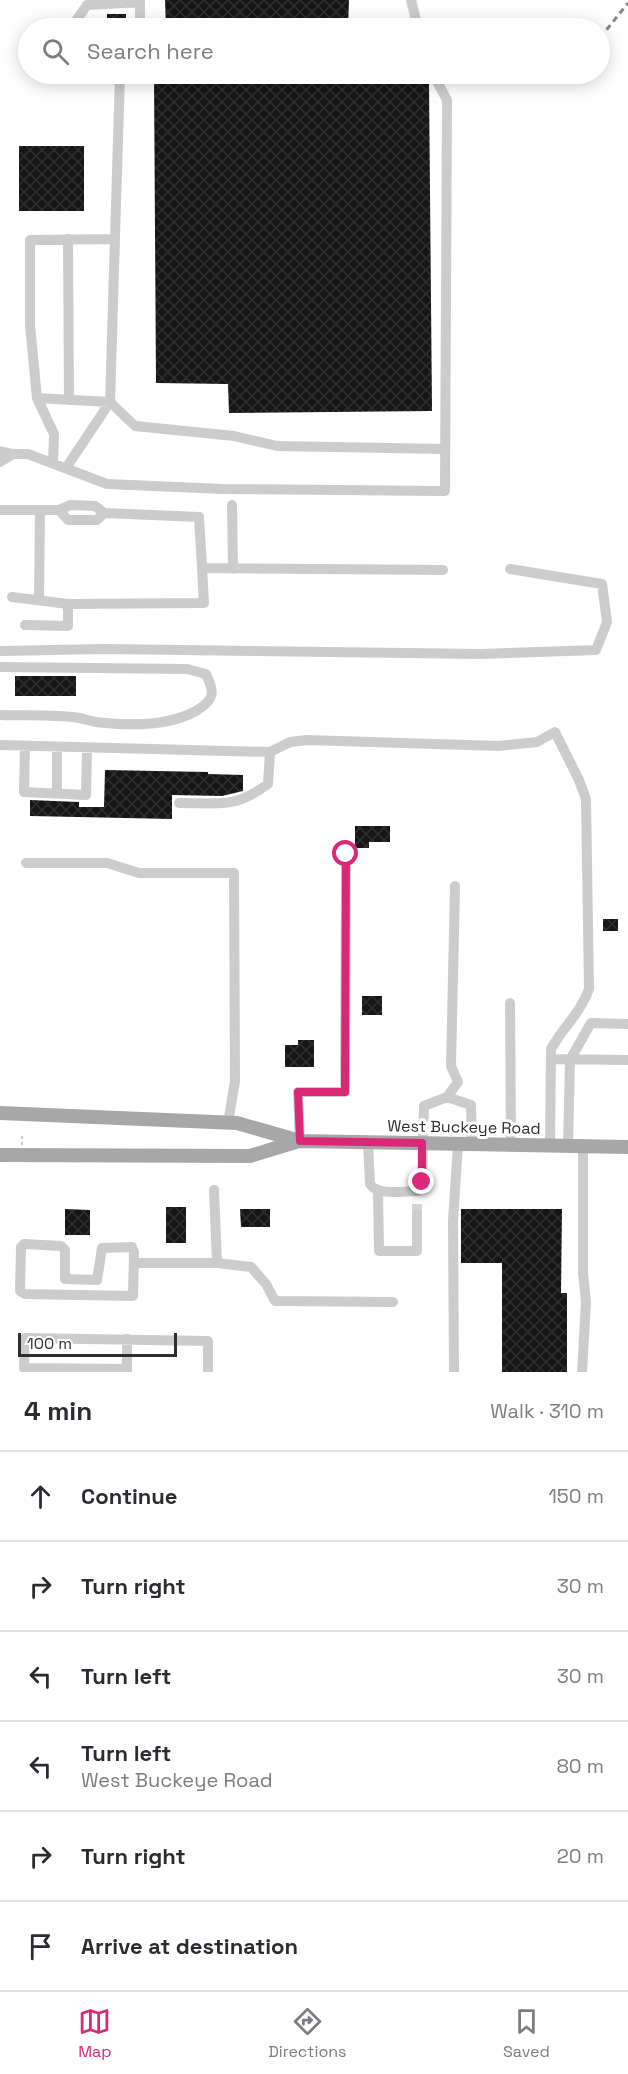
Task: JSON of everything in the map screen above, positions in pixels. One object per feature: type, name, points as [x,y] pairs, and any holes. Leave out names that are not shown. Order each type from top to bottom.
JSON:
[{"type":"main road","name":"West Buckeye Road","points":[[0,1113],[237,1123],[300,1141],[628,1147]]},
{"type":"main road","name":"West Buckeye Road","points":[[0,1155],[250,1156],[300,1141]]},
{"type":"lane","points":[[411,0],[416,18]]},
{"type":"lane","points":[[78,18],[87,6],[140,1],[141,18]]},
{"type":"lane","points":[[66,468],[110,402],[120,84]]},
{"type":"lane","points":[[0,451],[28,454],[107,484],[223,489],[445,491],[447,100],[438,84]]},
{"type":"lane","points":[[53,463],[54,434],[37,398],[30,325],[30,240],[115,238]]},
{"type":"lane","points":[[68,239],[69,400]]},
{"type":"lane","points":[[37,398],[110,402],[135,426],[234,436],[277,446],[445,449]]},
{"type":"lane","points":[[0,462],[13,454]]},
{"type":"lane","points":[[232,505],[232,569]]},
{"type":"lane","points":[[0,510],[40,511],[59,510],[70,506],[95,506],[104,513],[199,517],[204,603],[68,603],[12,597]]},
{"type":"lane","points":[[39,600],[40,511]]},
{"type":"lane","points":[[202,568],[443,570]]},
{"type":"lane","points":[[0,651],[105,649],[480,654],[596,650],[608,621],[602,584],[510,569]]},
{"type":"lane","points":[[25,625],[68,626],[68,603]]},
{"type":"lane","points":[[0,667],[187,669],[206,674],[212,687],[212,696],[206,705],[181,718],[160,723],[114,723],[94,722],[79,718],[0,715]]},
{"type":"lane","points":[[0,744],[270,752],[290,742],[307,740],[499,746],[537,742],[555,732],[586,799],[589,989],[578,1013],[550,1049],[550,1145]]},
{"type":"lane","points":[[25,746],[24,792],[86,795],[87,748]]},
{"type":"lane","points":[[57,747],[57,793]]},
{"type":"lane","points":[[179,803],[233,804],[250,797],[268,784],[270,752]]},
{"type":"lane","points":[[300,1141],[298,1092],[345,1092],[346,854]]},
{"type":"lane","points":[[26,863],[107,863],[139,873],[234,873],[235,1081],[228,1123]]},
{"type":"lane","points":[[378,1191],[379,1251],[417,1251],[417,1191],[422,1182],[424,1106],[447,1097],[458,1082],[451,1066],[454,886]]},
{"type":"lane","points":[[510,1004],[511,1144]]},
{"type":"lane","points":[[568,1146],[570,1060],[591,1023],[628,1024]]},
{"type":"lane","points":[[551,1059],[628,1060]]},
{"type":"lane","points":[[447,1097],[471,1104],[453,1221],[454,1372]]},
{"type":"lane","points":[[368,1142],[372,1187],[378,1191],[417,1191]]},
{"type":"lane","points":[[582,1372],[586,1302],[583,1273],[583,1146]]},
{"type":"lane","points":[[214,1190],[217,1263]]},
{"type":"lane","points":[[24,1244],[61,1246],[64,1250],[65,1279],[98,1280],[102,1248],[132,1247],[134,1263],[133,1296],[25,1294],[20,1291],[21,1247],[24,1244]]},
{"type":"lane","points":[[134,1263],[217,1263],[251,1267],[266,1284],[275,1300],[393,1302]]},
{"type":"lane","points":[[127,1339],[127,1371],[24,1368],[25,1338],[127,1339],[208,1341],[208,1372]]},
{"type":"building","points":[[165,0],[349,0],[348,18],[166,18]]},
{"type":"building","points":[[107,14],[126,14],[126,18],[107,18]]},
{"type":"building","points":[[154,84],[429,84],[432,411],[229,413],[228,384],[156,383]]},
{"type":"building","points":[[19,146],[84,146],[84,211],[19,211]]},
{"type":"building","points":[[15,676],[76,676],[76,696],[15,696]]},
{"type":"building","points":[[105,770],[243,775],[243,791],[222,796],[172,795],[172,819],[30,816],[30,800],[79,802],[79,807],[104,807]]},
{"type":"building","points":[[355,826],[390,826],[390,842],[369,842],[369,848],[355,848]]},
{"type":"building","points":[[603,919],[618,919],[618,931],[603,931]]},
{"type":"building","points":[[362,996],[382,996],[382,1015],[362,1015]]},
{"type":"building","points":[[298,1040],[314,1040],[314,1067],[285,1067],[285,1045],[298,1045]]},
{"type":"building","points":[[166,1207],[186,1207],[186,1243],[166,1243]]},
{"type":"building","points":[[65,1209],[90,1210],[90,1235],[65,1235]]},
{"type":"building","points":[[240,1209],[270,1209],[270,1227],[241,1227]]},
{"type":"building","points":[[461,1209],[562,1209],[561,1293],[567,1293],[567,1372],[502,1372],[502,1263],[461,1263]]},
{"type":"tunnel","points":[[417,1204],[417,1214]]},
{"type":"railway","points":[[610,26],[628,3]]},
{"type":"route","points":[[346,854],[345,1092],[298,1092],[300,1141],[422,1143],[422,1182]]}]
